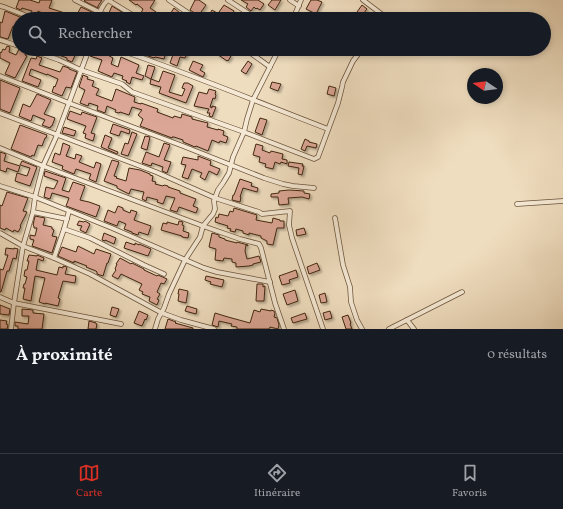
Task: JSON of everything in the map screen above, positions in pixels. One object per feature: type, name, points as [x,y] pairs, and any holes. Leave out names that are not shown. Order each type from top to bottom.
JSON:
[{"type":"street","points":[[75,0],[99,12],[108,0],[128,12]]},
{"type":"street","points":[[169,0],[186,12]]},
{"type":"street","points":[[176,5],[179,0]]},
{"type":"street","points":[[228,0],[246,12]]},
{"type":"street","points":[[290,0],[299,6]]},
{"type":"street","points":[[296,12],[301,0]]},
{"type":"street","points":[[363,0],[378,12]]},
{"type":"street","points":[[0,6],[17,12]]},
{"type":"street","points":[[0,40],[12,44]]},
{"type":"street","points":[[48,56],[122,84],[132,92],[314,159],[318,157],[338,103],[343,82],[357,56]]},
{"type":"street","points":[[11,329],[23,246],[33,212],[35,198],[44,166],[87,56]]},
{"type":"street","points":[[137,56],[328,130]]},
{"type":"street","points":[[255,56],[270,67]]},
{"type":"street","points":[[155,329],[158,319],[185,260],[200,237],[203,226],[215,210],[215,198],[218,190],[229,173],[235,150],[244,132],[253,100],[276,56]]},
{"type":"street","points":[[0,76],[264,178],[283,184],[314,188]]},
{"type":"street","points":[[0,113],[156,172],[215,198],[262,214],[290,211],[289,225],[292,238],[322,329]]},
{"type":"street","points":[[0,148],[203,226],[259,244],[270,282],[274,303],[284,329]]},
{"type":"street","points":[[0,186],[112,228],[204,268],[270,282]]},
{"type":"street","points":[[517,204],[563,201]]},
{"type":"street","points":[[54,258],[67,219],[68,211]]},
{"type":"street","points":[[33,212],[67,219]]},
{"type":"street","points":[[334,218],[343,265],[350,287],[351,302],[357,320],[362,329]]},
{"type":"street","points":[[64,229],[90,238],[164,274]]},
{"type":"street","points":[[0,233],[23,246],[90,274],[162,313],[214,329]]},
{"type":"street","points":[[389,329],[462,292]]},
{"type":"street","points":[[0,297],[14,303],[121,324]]},
{"type":"street","points":[[407,320],[414,329]]},
{"type":"building","points":[[19,0],[30,0],[39,3],[40,0],[52,0],[49,8],[62,12],[32,12],[22,8],[21,10],[16,8]]},
{"type":"building","points":[[102,0],[98,8],[84,1]]},
{"type":"building","points":[[129,0],[155,0],[150,8],[156,12],[142,12],[143,9],[137,4],[136,5]]},
{"type":"building","points":[[195,0],[199,0],[206,5],[201,12],[193,12],[190,10]]},
{"type":"building","points":[[241,0],[258,0],[264,4],[260,10],[254,7],[251,11],[246,7],[248,4]]},
{"type":"building","points":[[272,0],[281,0],[275,10],[268,5]]},
{"type":"building","points":[[311,0],[322,2],[317,12],[312,12],[306,9]]},
{"type":"building","points":[[224,5],[234,11],[234,12],[219,12]]},
{"type":"building","points":[[362,5],[367,9],[365,12],[357,12]]},
{"type":"building","points":[[112,6],[122,12],[109,12]]},
{"type":"building","points":[[81,7],[92,12],[78,12]]},
{"type":"building","points":[[174,8],[179,12],[171,12]]},
{"type":"building","points":[[5,11],[12,14],[12,29],[8,39],[0,37],[0,22],[2,23]]},
{"type":"building","points":[[7,46],[10,47],[9,52],[12,53],[12,56],[27,56],[15,78],[5,74],[10,63],[0,58],[0,52],[1,53],[3,49],[5,50]]},
{"type":"building","points":[[37,56],[42,58],[39,65],[60,72],[63,66],[77,72],[71,88],[66,87],[62,96],[52,92],[58,79],[47,74],[31,69],[29,75],[41,80],[38,87],[22,81],[31,58],[36,59]]},
{"type":"building","points":[[62,56],[75,56],[72,62],[67,60],[67,58]]},
{"type":"building","points":[[90,56],[109,56],[113,58],[111,64],[118,67],[121,57],[139,65],[136,73],[144,76],[142,80],[132,77],[130,84],[122,79],[123,76],[114,73],[112,77],[98,71],[102,60]]},
{"type":"building","points":[[148,56],[165,56],[164,59]]},
{"type":"building","points":[[172,56],[186,56],[185,58],[180,57],[177,66],[170,63]]},
{"type":"building","points":[[220,56],[231,56],[227,61]]},
{"type":"building","points":[[193,61],[203,65],[200,70],[205,73],[203,77],[189,70]]},
{"type":"building","points":[[248,61],[252,64],[246,74],[241,71]]},
{"type":"building","points":[[148,65],[155,67],[151,79],[145,76]]},
{"type":"building","points":[[163,71],[175,75],[169,92],[182,96],[185,89],[182,88],[184,83],[188,83],[193,86],[186,103],[159,93],[161,87],[150,84],[151,79],[159,82]]},
{"type":"building","points":[[83,75],[88,77],[87,79],[94,81],[92,86],[99,89],[96,95],[112,101],[116,89],[135,97],[134,102],[158,109],[157,112],[173,118],[174,116],[181,118],[182,114],[192,117],[192,119],[208,123],[207,127],[224,131],[223,135],[228,137],[226,143],[220,141],[219,143],[212,140],[208,151],[183,142],[183,140],[174,137],[172,138],[140,126],[143,119],[138,115],[142,110],[132,107],[129,115],[115,112],[116,110],[107,106],[105,113],[97,110],[98,106],[89,103],[88,106],[80,103],[85,90],[79,87]]},
{"type":"building","points":[[0,80],[20,88],[10,113],[0,109]]},
{"type":"building","points":[[272,82],[281,84],[278,91],[270,88]]},
{"type":"building","points":[[329,86],[336,88],[334,96],[327,94]]},
{"type":"building","points":[[209,89],[216,91],[215,99],[213,98],[210,107],[216,107],[212,117],[209,116],[210,113],[207,113],[209,109],[194,106],[199,92],[207,94]]},
{"type":"building","points":[[37,94],[51,100],[44,114],[55,118],[50,128],[42,125],[45,120],[33,115],[31,121],[19,116],[23,104],[30,107]]},
{"type":"building","points":[[70,111],[81,115],[82,112],[97,117],[91,133],[95,134],[93,141],[85,138],[86,134],[83,133],[86,126],[67,119]]},
{"type":"building","points":[[260,118],[267,120],[262,135],[255,132]]},
{"type":"building","points":[[113,124],[130,130],[129,134],[121,131],[119,136],[110,133]]},
{"type":"building","points":[[20,125],[47,135],[42,146],[38,145],[34,156],[32,155],[31,157],[11,149]]},
{"type":"building","points":[[64,127],[76,131],[74,136],[62,133]]},
{"type":"building","points":[[132,132],[137,134],[128,156],[121,154],[125,143],[128,144]]},
{"type":"building","points":[[105,135],[112,138],[108,148],[118,152],[117,154],[101,147]]},
{"type":"building","points":[[145,136],[150,137],[147,150],[141,148]]},
{"type":"building","points":[[305,139],[309,142],[317,144],[316,148],[307,146],[305,151],[301,149]]},
{"type":"building","points":[[63,143],[70,146],[66,156],[75,159],[76,154],[82,156],[79,162],[94,168],[96,162],[101,164],[96,182],[89,179],[91,174],[76,169],[74,174],[62,169],[63,166],[52,162],[55,153],[60,155]]},
{"type":"building","points":[[164,143],[170,145],[164,160],[171,162],[167,173],[162,171],[163,167],[152,163],[151,166],[142,163],[146,152],[159,157]]},
{"type":"building","points":[[256,144],[263,146],[262,150],[270,153],[271,151],[283,154],[282,159],[287,160],[287,164],[275,162],[273,169],[265,167],[266,164],[259,162],[260,157],[253,155]]},
{"type":"building","points":[[0,152],[6,154],[4,161],[20,166],[18,172],[7,168],[6,172],[0,170]]},
{"type":"building","points":[[198,156],[211,161],[210,165],[220,169],[217,175],[209,171],[205,180],[200,177],[202,173],[192,169],[188,179],[182,177],[186,165],[181,164],[183,157],[198,160]]},
{"type":"building","points":[[112,160],[119,162],[114,176],[117,177],[116,178],[126,181],[129,168],[150,174],[153,176],[152,181],[156,182],[155,184],[168,186],[180,191],[180,193],[196,199],[193,206],[198,208],[196,213],[179,207],[177,212],[170,210],[175,198],[166,196],[163,204],[157,202],[158,200],[147,197],[146,201],[142,199],[144,192],[131,189],[129,194],[117,188],[117,186],[104,181]]},
{"type":"building","points":[[22,161],[37,167],[30,186],[15,181],[17,173],[27,176],[30,168],[20,165]]},
{"type":"building","points":[[289,162],[303,164],[302,175],[298,174],[299,168],[288,166]]},
{"type":"building","points":[[45,171],[66,178],[62,190],[69,192],[73,182],[85,186],[80,200],[100,206],[96,217],[66,206],[69,198],[52,193],[50,199],[44,197],[46,187],[54,189],[58,181],[44,176]]},
{"type":"building","points":[[240,179],[252,183],[251,186],[258,188],[257,192],[243,188],[240,202],[232,200]]},
{"type":"building","points":[[289,190],[304,191],[304,193],[310,194],[309,199],[302,197],[288,198],[289,204],[279,205],[278,197],[271,197],[271,194]]},
{"type":"building","points":[[7,192],[28,198],[23,211],[27,212],[18,232],[14,230],[13,232],[6,228],[5,230],[0,228],[0,205],[2,206]]},
{"type":"building","points":[[118,206],[130,213],[131,210],[137,212],[134,220],[151,226],[148,235],[139,232],[138,235],[132,233],[124,229],[126,224],[119,221],[117,226],[104,221],[108,210],[115,213]]},
{"type":"building","points":[[234,208],[257,215],[256,220],[272,223],[273,218],[284,221],[284,228],[277,228],[273,245],[267,244],[267,241],[261,238],[261,236],[249,233],[249,235],[236,229],[235,232],[230,231],[231,229],[227,228],[228,226],[215,222],[216,217],[218,218],[219,214],[228,216],[230,211],[233,212]]},
{"type":"building","points":[[35,216],[45,218],[43,225],[52,227],[54,230],[52,236],[57,237],[52,253],[32,246],[34,240],[30,239],[30,235],[35,236],[37,228],[34,228],[33,225]]},
{"type":"building","points":[[79,221],[85,221],[90,224],[86,233],[80,230],[82,226],[77,225]]},
{"type":"building","points":[[179,221],[183,222],[183,231],[189,233],[188,238],[161,230],[163,223],[167,224],[167,222],[178,225]]},
{"type":"building","points":[[304,228],[306,234],[297,236],[296,230]]},
{"type":"building","points":[[104,233],[116,238],[114,244],[102,240]]},
{"type":"building","points":[[212,233],[219,235],[219,237],[225,240],[248,245],[246,245],[245,251],[247,259],[259,256],[261,262],[249,266],[236,267],[236,263],[232,262],[232,259],[224,258],[223,261],[215,260],[216,249],[209,247]]},
{"type":"building","points":[[126,242],[135,245],[135,243],[139,244],[151,249],[148,256],[124,248]]},
{"type":"building","points":[[78,246],[94,254],[96,249],[111,254],[103,276],[97,274],[96,271],[86,267],[87,266],[74,261],[74,263],[58,256],[62,247],[76,252]]},
{"type":"building","points":[[6,248],[18,249],[16,259],[13,258],[0,292],[0,269],[3,270],[8,255],[5,255]]},
{"type":"building","points":[[29,255],[37,255],[44,258],[43,261],[38,259],[36,270],[57,275],[59,267],[63,268],[63,266],[67,267],[65,274],[76,276],[75,283],[63,281],[58,298],[60,299],[58,306],[39,302],[45,278],[35,276],[31,301],[23,299],[25,288],[23,288],[27,277],[24,276],[25,270],[27,270]]},
{"type":"building","points":[[120,258],[157,276],[158,275],[167,279],[164,284],[161,283],[157,292],[160,294],[157,299],[159,300],[157,305],[149,301],[150,297],[142,294],[143,292],[139,290],[142,284],[121,274],[118,279],[112,276],[116,270],[116,264]]},
{"type":"building","points":[[317,263],[320,270],[309,274],[307,267]]},
{"type":"building","points":[[296,270],[298,277],[289,280],[290,283],[282,285],[279,276]]},
{"type":"building","points":[[206,276],[224,280],[222,287],[210,284],[211,282],[205,280]]},
{"type":"building","points":[[257,284],[263,284],[263,287],[265,286],[264,301],[256,301]]},
{"type":"building","points":[[179,289],[188,291],[186,303],[178,301]]},
{"type":"building","points":[[295,290],[298,301],[287,305],[283,294]]},
{"type":"building","points":[[325,293],[327,302],[321,303],[319,295]]},
{"type":"building","points":[[0,305],[10,309],[9,315],[0,314]]},
{"type":"building","points":[[187,306],[197,309],[196,314],[185,311]]},
{"type":"building","points":[[112,307],[119,309],[116,317],[110,315]]},
{"type":"building","points":[[22,309],[33,310],[33,313],[44,314],[42,329],[18,329],[18,326],[15,326],[15,322],[28,324],[29,316],[22,316]]},
{"type":"building","points":[[261,309],[274,311],[274,317],[277,318],[279,325],[278,329],[270,327],[269,329],[237,329],[237,327],[231,326],[232,324],[219,321],[218,327],[212,325],[215,313],[250,323],[254,310],[260,312]]},
{"type":"building","points":[[139,311],[148,315],[142,326],[134,323]]},
{"type":"building","points":[[330,311],[332,318],[325,320],[323,313]]},
{"type":"building","points":[[305,313],[307,319],[293,323],[291,318]]},
{"type":"building","points":[[348,315],[352,329],[346,329],[342,317]]},
{"type":"building","points":[[168,319],[176,322],[175,323],[193,329],[165,329]]},
{"type":"building","points":[[0,320],[7,321],[7,329],[0,329]]},
{"type":"building","points":[[89,321],[97,324],[96,329],[88,329]]}]
